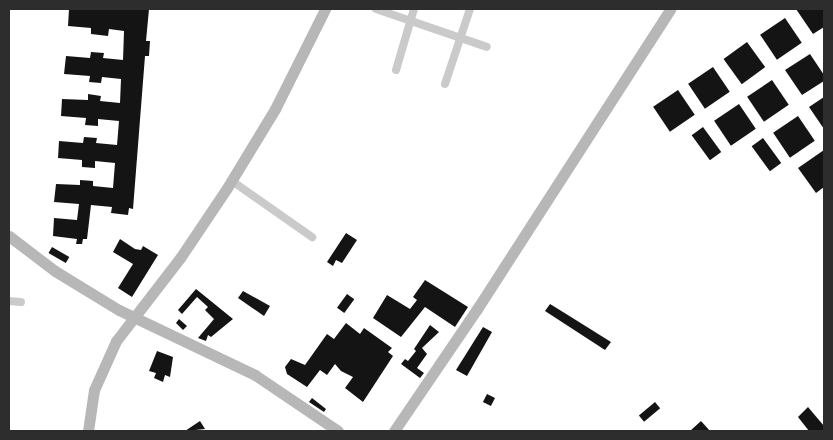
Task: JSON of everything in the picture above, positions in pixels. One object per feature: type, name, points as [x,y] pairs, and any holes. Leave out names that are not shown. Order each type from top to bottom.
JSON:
[{"type":"street","points":[[88,431],[91,401],[103,368],[133,318],[180,258],[232,181],[275,109],[325,9]]},
{"type":"street","points":[[376,9],[487,47]]},
{"type":"street","points":[[396,70],[414,9]]},
{"type":"street","points":[[445,84],[470,9]]},
{"type":"street","points":[[394,431],[477,309],[670,9]]},
{"type":"street","points":[[232,181],[312,237]]},
{"type":"street","points":[[9,236],[55,271],[133,318],[259,378],[338,431]]},
{"type":"street","points":[[9,302],[21,302]]},
{"type":"building","points":[[69,9],[149,9],[146,41],[150,41],[149,56],[145,56],[133,209],[129,208],[128,215],[111,213],[112,207],[91,205],[87,239],[83,239],[82,244],[76,244],[77,239],[53,236],[54,218],[77,220],[79,204],[54,202],[56,184],[80,185],[80,180],[93,181],[93,186],[113,188],[115,163],[95,161],[95,168],[82,167],[82,160],[58,158],[59,141],[83,143],[84,137],[97,138],[96,143],[117,145],[119,121],[98,119],[98,126],[85,125],[86,118],[61,116],[62,99],[88,100],[88,94],[101,96],[100,101],[120,103],[121,79],[102,77],[101,83],[89,82],[90,76],[64,74],[66,56],[90,58],[91,52],[104,53],[103,58],[123,60],[124,31],[109,29],[108,36],[91,34],[91,28],[68,26]]},
{"type":"building","points":[[796,9],[824,9],[824,27],[813,34]]},
{"type":"building","points":[[785,18],[802,43],[777,60],[760,35]]},
{"type":"building","points":[[747,42],[765,67],[742,84],[724,59]]},
{"type":"building","points":[[810,54],[824,75],[824,81],[802,95],[785,70]]},
{"type":"building","points":[[713,67],[730,92],[705,109],[688,84]]},
{"type":"building","points":[[772,80],[789,105],[764,122],[747,97]]},
{"type":"building","points":[[678,90],[695,115],[670,132],[653,107]]},
{"type":"building","points":[[824,97],[824,129],[809,107]]},
{"type":"building","points":[[739,104],[756,129],[731,146],[714,121]]},
{"type":"building","points":[[798,116],[815,141],[790,158],[773,133]]},
{"type":"building","points":[[703,127],[721,152],[710,160],[692,135]]},
{"type":"building","points":[[763,138],[781,163],[770,171],[752,146]]},
{"type":"building","points":[[824,150],[824,187],[816,193],[798,168]]},
{"type":"building","points":[[346,233],[357,240],[342,263],[336,260],[333,266],[327,262]]},
{"type":"building","points":[[120,239],[135,249],[141,250],[143,246],[158,255],[132,297],[118,288],[133,264],[113,252]]},
{"type":"building","points":[[52,247],[69,257],[66,263],[48,253]]},
{"type":"building","points":[[425,280],[468,307],[455,327],[425,307],[401,337],[373,318],[387,295],[410,309],[417,300],[413,297]]},
{"type":"building","points":[[196,289],[233,319],[211,337],[208,335],[206,341],[198,338],[214,319],[205,310],[208,307],[197,297],[182,314],[178,310]]},
{"type":"building","points":[[243,291],[270,306],[264,316],[238,298]]},
{"type":"building","points":[[347,294],[354,299],[344,313],[337,308]]},
{"type":"building","points":[[550,304],[611,342],[605,350],[545,311]]},
{"type":"building","points":[[179,319],[187,326],[183,330],[176,323]]},
{"type":"building","points":[[346,323],[360,334],[364,328],[392,348],[388,352],[393,356],[363,402],[345,388],[353,377],[341,371],[335,364],[327,375],[320,370],[307,387],[287,374],[285,367],[291,359],[305,365],[327,334],[334,339]]},
{"type":"building","points":[[430,325],[439,332],[422,348],[427,354],[417,368],[424,373],[420,378],[401,364],[405,359],[408,361],[416,351],[414,349]]},
{"type":"building","points":[[483,327],[492,332],[467,376],[456,370]]},
{"type":"building","points":[[157,351],[173,357],[170,377],[165,375],[163,382],[154,378],[156,373],[149,371]]},
{"type":"building","points":[[487,394],[495,398],[491,406],[483,402]]},
{"type":"building","points":[[312,398],[326,409],[324,412],[309,402]]},
{"type":"building","points":[[655,402],[660,408],[644,422],[639,415]]},
{"type":"building","points":[[808,407],[824,426],[824,431],[809,431],[798,417]]},
{"type":"building","points":[[200,421],[205,429],[185,431]]},
{"type":"building","points":[[701,421],[710,431],[690,431]]}]
